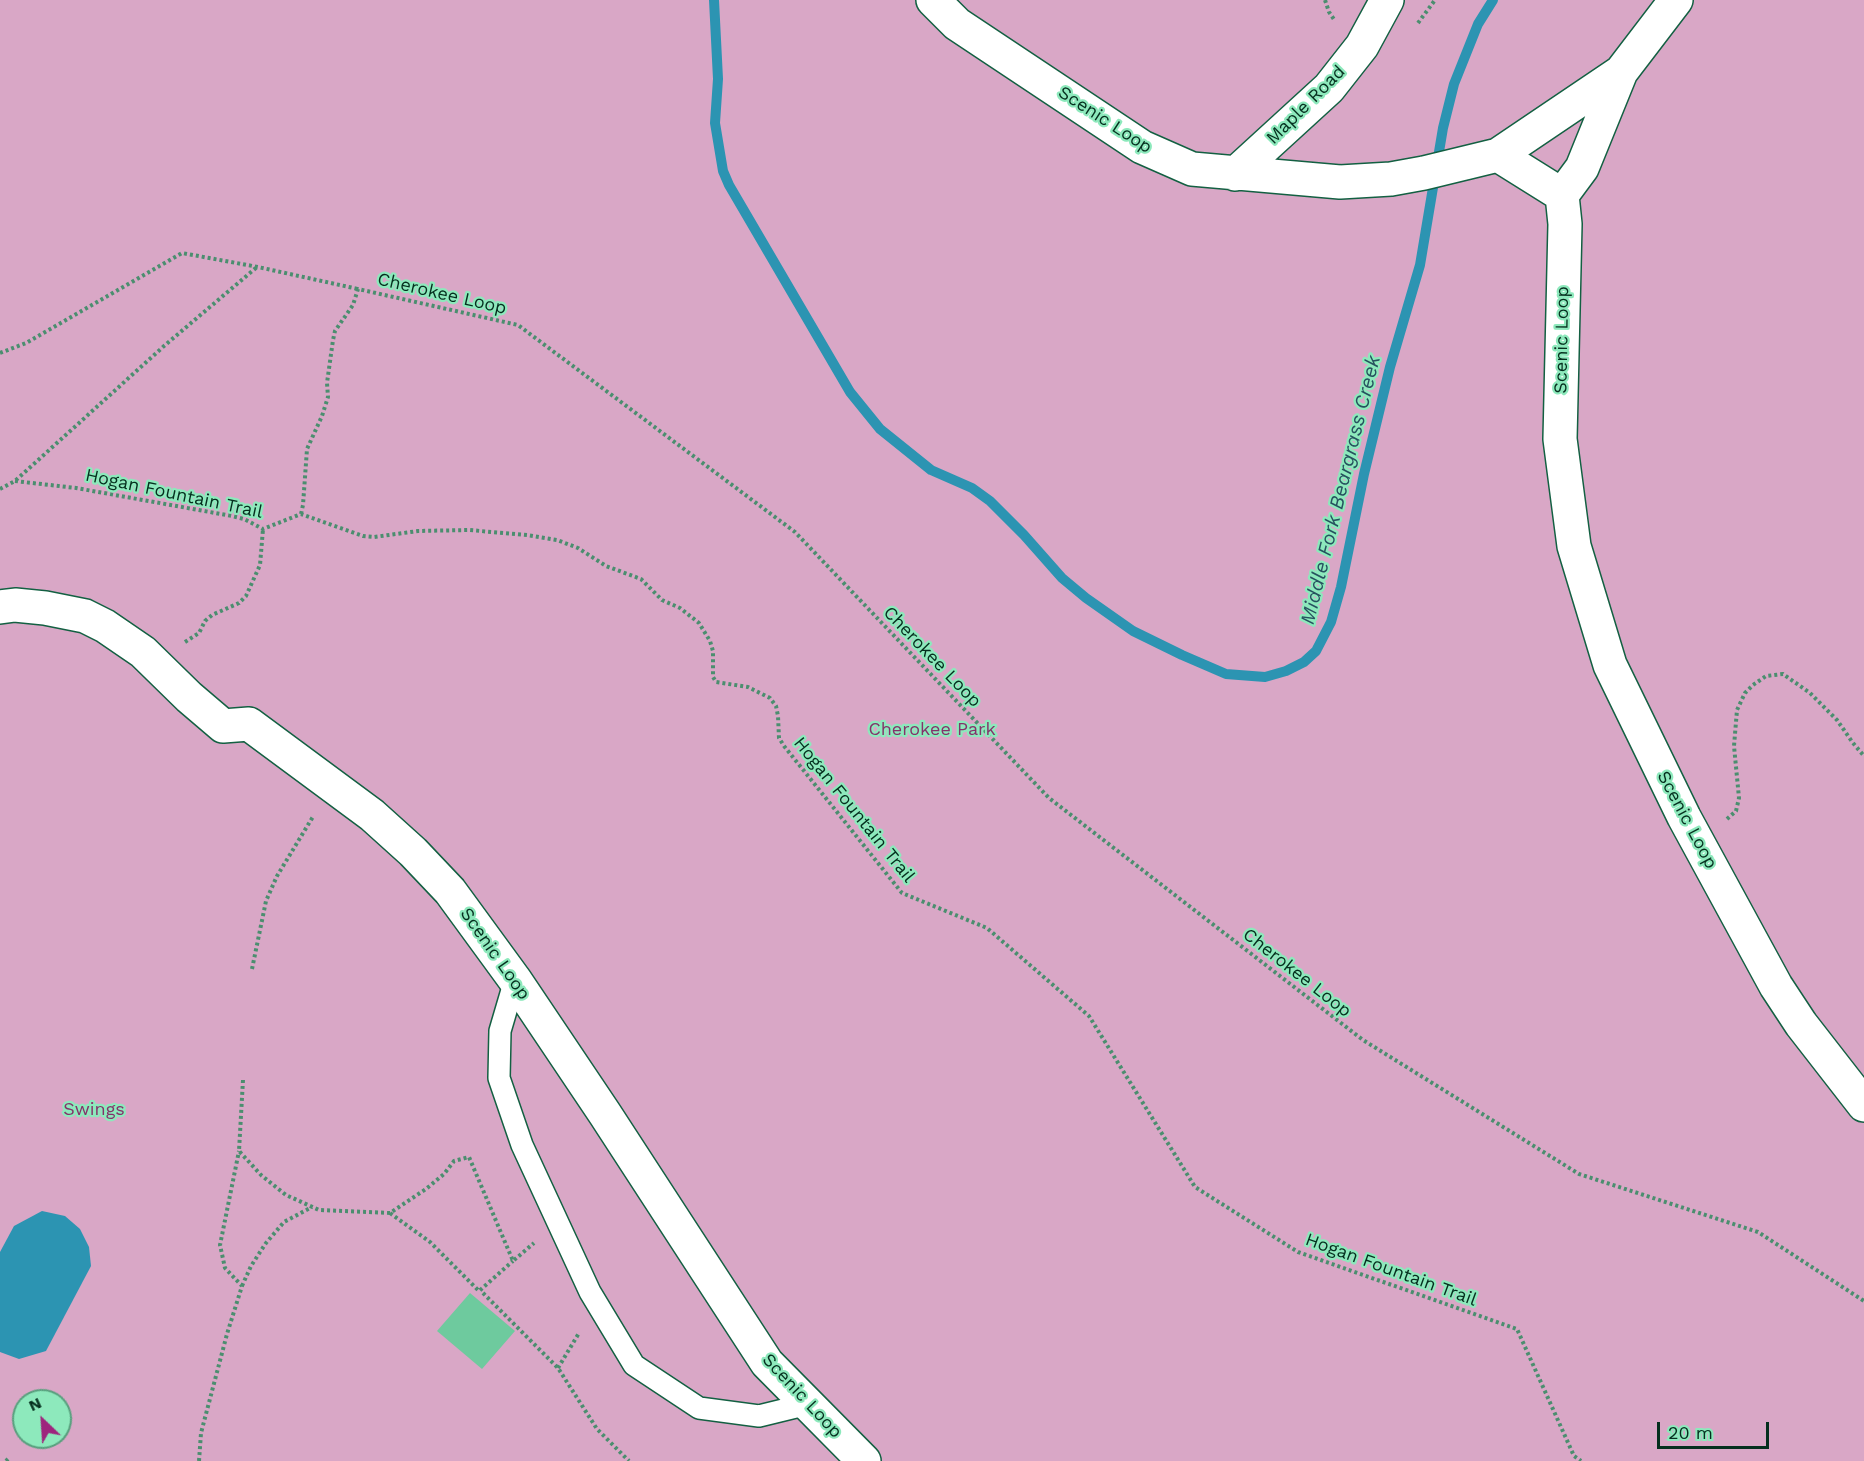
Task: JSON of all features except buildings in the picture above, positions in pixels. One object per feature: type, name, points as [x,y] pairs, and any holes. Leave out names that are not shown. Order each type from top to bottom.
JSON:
[{"type":"street","name":"Scenic Loop","points":[[933,0],[957,24],[1142,147],[1192,169],[1340,182],[1391,179],[1498,155]]},
{"type":"street","name":"Maple Road","points":[[1235,174],[1329,88],[1362,46],[1387,0]]},
{"type":"street","points":[[1621,72],[1498,155],[1562,195],[1582,168],[1621,72],[1676,0]]},
{"type":"street","name":"Scenic Loop","points":[[1562,195],[1565,224],[1560,440],[1574,546],[1610,666],[1694,836],[1776,986],[1801,1024],[1864,1105]]},
{"type":"street","name":"Scenic Loop","points":[[0,607],[15,605],[45,608],[84,616],[105,626],[154,662],[189,698],[223,726],[249,724],[372,815],[413,852],[450,891],[515,980],[767,1363],[864,1461]]},
{"type":"lane","points":[[515,980],[500,1031],[499,1078],[522,1145],[590,1292],[634,1365],[699,1408],[759,1416],[808,1404]]},
{"type":"path","points":[[0,353],[26,343],[182,253],[358,289]]},
{"type":"path","points":[[0,489],[15,481],[164,346],[258,267]]},
{"type":"path","name":"Cherokee Loop","points":[[301,514],[307,449],[322,416],[327,397],[327,382],[335,331],[353,305],[358,289],[518,325],[795,532],[1049,798],[1362,1040],[1579,1174],[1758,1232],[1864,1301]]},
{"type":"path","name":"Hogan Fountain Trail","points":[[15,481],[76,488],[232,516],[244,519],[263,529],[301,514],[363,536],[374,537],[418,531],[469,530],[527,535],[557,540],[578,548],[606,566],[641,579],[662,600],[680,608],[699,623],[713,651],[713,677],[716,682],[748,687],[770,698],[776,706],[779,738],[784,746],[902,893],[987,928],[1089,1016],[1195,1187],[1298,1252],[1517,1329],[1574,1456],[1581,1461]]},
{"type":"path","points":[[154,662],[199,633],[205,621],[212,615],[239,603],[246,596],[260,565],[263,529]]},
{"type":"path","points":[[1694,836],[1725,821],[1736,811],[1739,798],[1734,746],[1737,710],[1745,693],[1766,676],[1783,674],[1810,693],[1837,720],[1864,756]]},
{"type":"path","points":[[252,969],[266,902],[277,876],[331,786]]},
{"type":"path","points":[[242,1286],[225,1268],[220,1245],[239,1151],[243,1080]]},
{"type":"path","points":[[239,1151],[261,1175],[286,1195],[319,1210],[390,1213],[430,1242],[479,1291],[543,1236],[562,1228]]},
{"type":"path","points":[[390,1213],[426,1190],[444,1174],[454,1161],[469,1156],[513,1261]]},
{"type":"path","points":[[199,1461],[201,1433],[242,1286],[251,1266],[266,1243],[284,1222],[313,1207]]},
{"type":"path","points":[[483,1293],[558,1368],[597,1429],[629,1461]]},
{"type":"path","points":[[558,1368],[588,1317],[600,1309]]},
{"type":"green space","name":"Cherokee Park","points":[[0,0],[1864,0],[1864,1461],[0,1461]]},
{"type":"water","points":[[42,1211],[65,1216],[80,1229],[89,1247],[91,1266],[46,1351],[19,1359],[0,1352],[0,1252],[14,1226]]},
{"type":"waterway","name":"Middle Fork Beargrass Creek","points":[[714,0],[718,79],[715,123],[723,171],[850,392],[880,429],[931,470],[972,488],[990,501],[1062,578],[1133,631],[1226,674],[1265,677],[1286,671],[1304,662],[1316,651],[1331,622],[1341,587],[1364,474],[1390,367],[1420,265],[1443,128],[1454,84],[1478,24],[1493,0]]},
{"type":"park label","name":"Swings","points":[[94,1110]]}]
